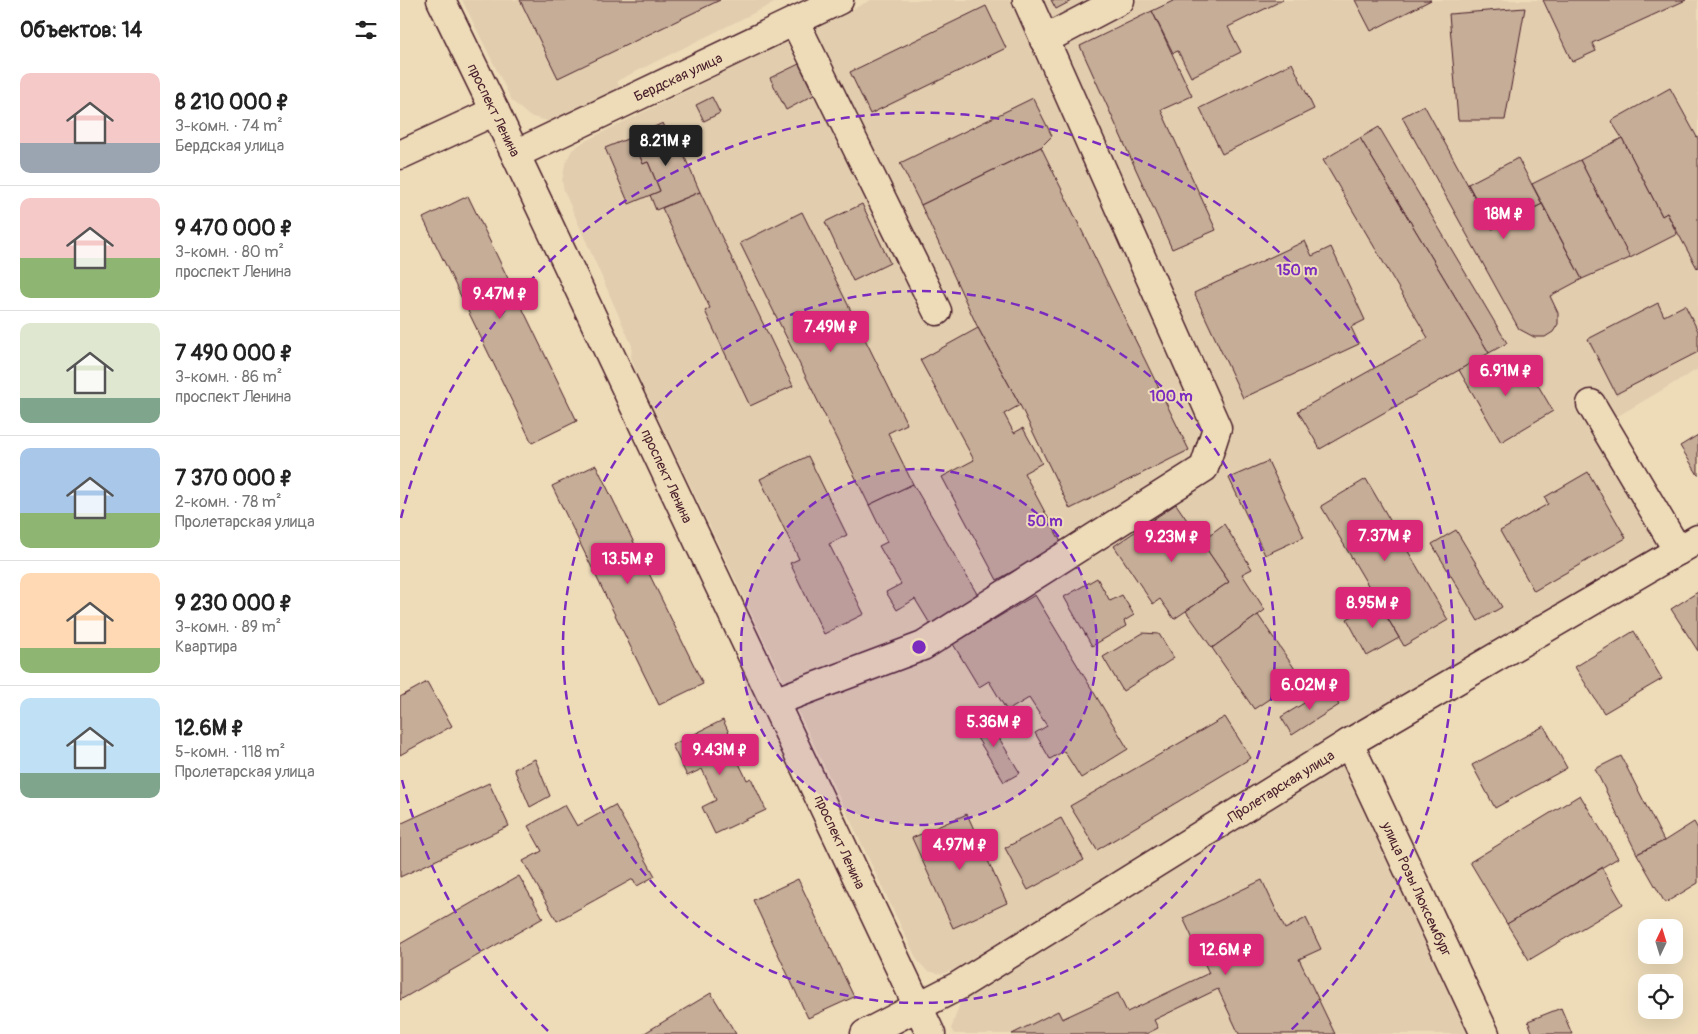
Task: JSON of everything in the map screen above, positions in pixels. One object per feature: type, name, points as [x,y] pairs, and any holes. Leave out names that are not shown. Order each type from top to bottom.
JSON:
[{"type":"street","name":"проспект Ленина","points":[[441,0],[496,111],[931,1034]]},
{"type":"street","name":"Бердская улица","points":[[516,154],[839,0]]},
{"type":"street","points":[[774,702],[923,646],[1204,468],[1217,428],[1026,0]]},
{"type":"street","points":[[1044,40],[1120,0]]},
{"type":"street","points":[[795,22],[937,311]]},
{"type":"street","points":[[400,155],[496,111]]},
{"type":"street","points":[[1591,404],[1688,545]]},
{"type":"street","name":"Пролетарская улица","points":[[865,1034],[958,986],[1349,743],[1688,545]]},
{"type":"street","name":"улица Розы Люксембург","points":[[1349,743],[1485,1034]]},
{"type":"shaded area","points":[[462,0],[780,0],[617,81],[624,96],[566,120],[551,122],[529,116],[512,101]]},
{"type":"shaded area","points":[[871,0],[1698,0],[1698,369],[1613,419],[1684,537],[966,966],[942,974],[927,971],[917,960],[636,372],[631,357],[632,346],[564,191],[562,181],[565,164],[572,150],[583,142]]},
{"type":"shaded area","points":[[1340,761],[1468,1034],[954,1034],[951,1029],[961,1000]]},
{"type":"building","points":[[520,0],[720,0],[558,78]]},
{"type":"building","points":[[1051,0],[1073,0],[1056,9]]},
{"type":"building","points":[[1175,0],[1283,0],[1228,27],[1241,52],[1191,77],[1178,51],[1173,53],[1152,11]]},
{"type":"building","points":[[1355,0],[1431,0],[1371,31]]},
{"type":"building","points":[[1543,0],[1686,0],[1592,43],[1596,51],[1572,62]]},
{"type":"building","points":[[986,6],[1006,48],[870,114],[850,72]]},
{"type":"building","points":[[1525,8],[1505,120],[1458,120],[1449,14]]},
{"type":"building","points":[[1152,11],[1192,96],[1161,110],[1216,230],[1172,249],[1080,46]]},
{"type":"building","points":[[1292,63],[1314,109],[1222,154],[1200,108]]},
{"type":"building","points":[[799,64],[814,95],[786,110],[770,78]]},
{"type":"building","points":[[1670,88],[1698,139],[1697,268],[1667,213],[1662,216],[1622,138],[1611,121]]},
{"type":"building","points":[[712,97],[720,113],[704,121],[696,105]]},
{"type":"building","points":[[1033,98],[1052,136],[1041,147],[921,205],[900,163]]},
{"type":"building","points":[[1424,105],[1492,229],[1542,204],[1582,279],[1550,296],[1558,313],[1558,324],[1553,332],[1545,337],[1534,337],[1519,329],[1402,117]]},
{"type":"building","points":[[663,123],[673,146],[679,144],[700,192],[656,210],[650,195],[660,191],[648,162],[643,164],[632,137]]},
{"type":"building","points":[[1379,127],[1507,343],[1489,353],[1360,138]]},
{"type":"building","points":[[632,137],[643,164],[648,162],[660,191],[629,204],[605,148]]},
{"type":"building","points":[[1360,138],[1489,353],[1320,449],[1298,411],[1428,338],[1323,160]]},
{"type":"building","points":[[1622,138],[1662,216],[1667,213],[1677,234],[1630,258],[1580,160]]},
{"type":"building","points":[[1041,147],[1189,450],[1070,509],[1020,405],[978,328],[921,205]]},
{"type":"building","points":[[1518,158],[1542,204],[1492,229],[1468,184]]},
{"type":"building","points":[[1580,160],[1630,258],[1582,279],[1532,184]]},
{"type":"building","points":[[700,192],[793,386],[750,406],[705,311],[710,308],[662,208]]},
{"type":"building","points":[[468,196],[577,421],[532,443],[423,218]]},
{"type":"building","points":[[862,204],[890,263],[853,281],[825,222]]},
{"type":"building","points":[[802,212],[907,424],[888,433],[913,484],[869,505],[740,243]]},
{"type":"building","points":[[1305,241],[1312,256],[1331,247],[1365,320],[1351,327],[1359,344],[1243,398],[1194,293]]},
{"type":"building","points":[[1658,303],[1664,316],[1685,305],[1698,331],[1698,352],[1616,394],[1588,339]]},
{"type":"building","points":[[978,328],[1020,405],[1004,414],[1014,433],[1023,428],[1042,463],[1024,473],[1062,544],[997,580],[942,477],[974,460],[920,360]]},
{"type":"building","points":[[1483,356],[1497,380],[1525,363],[1553,411],[1501,442],[1459,370]]},
{"type":"building","points":[[1698,435],[1698,475],[1680,446]]},
{"type":"building","points":[[808,456],[847,535],[829,544],[864,614],[824,634],[790,563],[799,559],[760,479]]},
{"type":"building","points":[[1268,461],[1304,537],[1265,555],[1229,478]]},
{"type":"building","points":[[596,465],[703,684],[659,705],[552,486]]},
{"type":"building","points":[[1588,472],[1626,538],[1534,591],[1500,531],[1548,504],[1545,497]]},
{"type":"building","points":[[1366,479],[1448,620],[1404,646],[1321,506]]},
{"type":"building","points":[[913,484],[980,599],[932,627],[915,599],[897,610],[886,592],[901,584],[879,546],[887,542],[869,505]]},
{"type":"building","points":[[1176,504],[1229,582],[1174,619],[1160,599],[1153,604],[1114,546]]},
{"type":"building","points":[[1224,524],[1252,569],[1242,574],[1265,610],[1212,648],[1186,611],[1229,582],[1201,541]]},
{"type":"building","points":[[1456,530],[1502,607],[1478,621],[1432,544]]},
{"type":"building","points":[[1097,578],[1110,601],[1122,595],[1134,615],[1124,621],[1126,626],[1092,646],[1064,597]]},
{"type":"building","points":[[1698,592],[1698,651],[1671,609]]},
{"type":"building","points":[[1035,595],[1128,749],[1081,778],[1064,751],[1050,759],[1035,733],[1047,726],[1029,698],[1007,711],[989,681],[979,687],[953,644]]},
{"type":"building","points":[[1378,602],[1399,638],[1367,656],[1347,619]]},
{"type":"building","points":[[1258,615],[1301,678],[1254,709],[1212,648]]},
{"type":"building","points":[[1634,631],[1662,679],[1604,713],[1575,667]]},
{"type":"building","points":[[1143,633],[1159,634],[1174,658],[1123,691],[1103,657]]},
{"type":"building","points":[[427,682],[452,726],[400,755],[400,697]]},
{"type":"building","points":[[1329,688],[1339,705],[1292,735],[1281,717]]},
{"type":"building","points":[[984,713],[1020,773],[1004,782],[968,723]]},
{"type":"building","points":[[1225,717],[1251,758],[1097,850],[1070,806]]},
{"type":"building","points":[[723,720],[738,752],[734,753],[747,780],[751,778],[766,810],[715,834],[702,807],[716,800],[702,769],[687,776],[672,745]]},
{"type":"building","points":[[1544,726],[1567,768],[1495,808],[1472,765]]},
{"type":"building","points":[[1621,756],[1664,841],[1637,854],[1595,769]]},
{"type":"building","points":[[535,759],[550,796],[530,807],[514,769]]},
{"type":"building","points":[[489,783],[509,826],[400,877],[400,824]]},
{"type":"building","points":[[1580,795],[1618,858],[1507,924],[1470,862]]},
{"type":"building","points":[[565,805],[577,826],[615,805],[655,876],[637,886],[633,879],[557,921],[523,861],[542,851],[528,826]]},
{"type":"building","points":[[967,814],[1007,903],[953,928],[912,838]]},
{"type":"building","points":[[1061,818],[1084,860],[1028,890],[1005,848]]},
{"type":"building","points":[[1694,822],[1698,829],[1698,883],[1665,903],[1637,854],[1664,841]]},
{"type":"building","points":[[1602,868],[1623,904],[1529,960],[1507,924]]},
{"type":"building","points":[[519,876],[543,918],[400,1000],[400,944]]},
{"type":"building","points":[[798,879],[854,997],[808,1018],[753,900]]},
{"type":"building","points":[[1262,880],[1285,929],[1306,918],[1321,949],[1299,959],[1335,1034],[1239,1034],[1218,989],[1154,1020],[1158,1028],[1146,1034],[1012,1034],[1058,1011],[1062,1019],[1118,993],[1127,1012],[1209,973],[1183,918]]},
{"type":"building","points":[[711,993],[736,1034],[643,1034]]},
{"type":"building","points":[[1561,1008],[1572,1034],[1533,1034],[1528,1021]]}]
